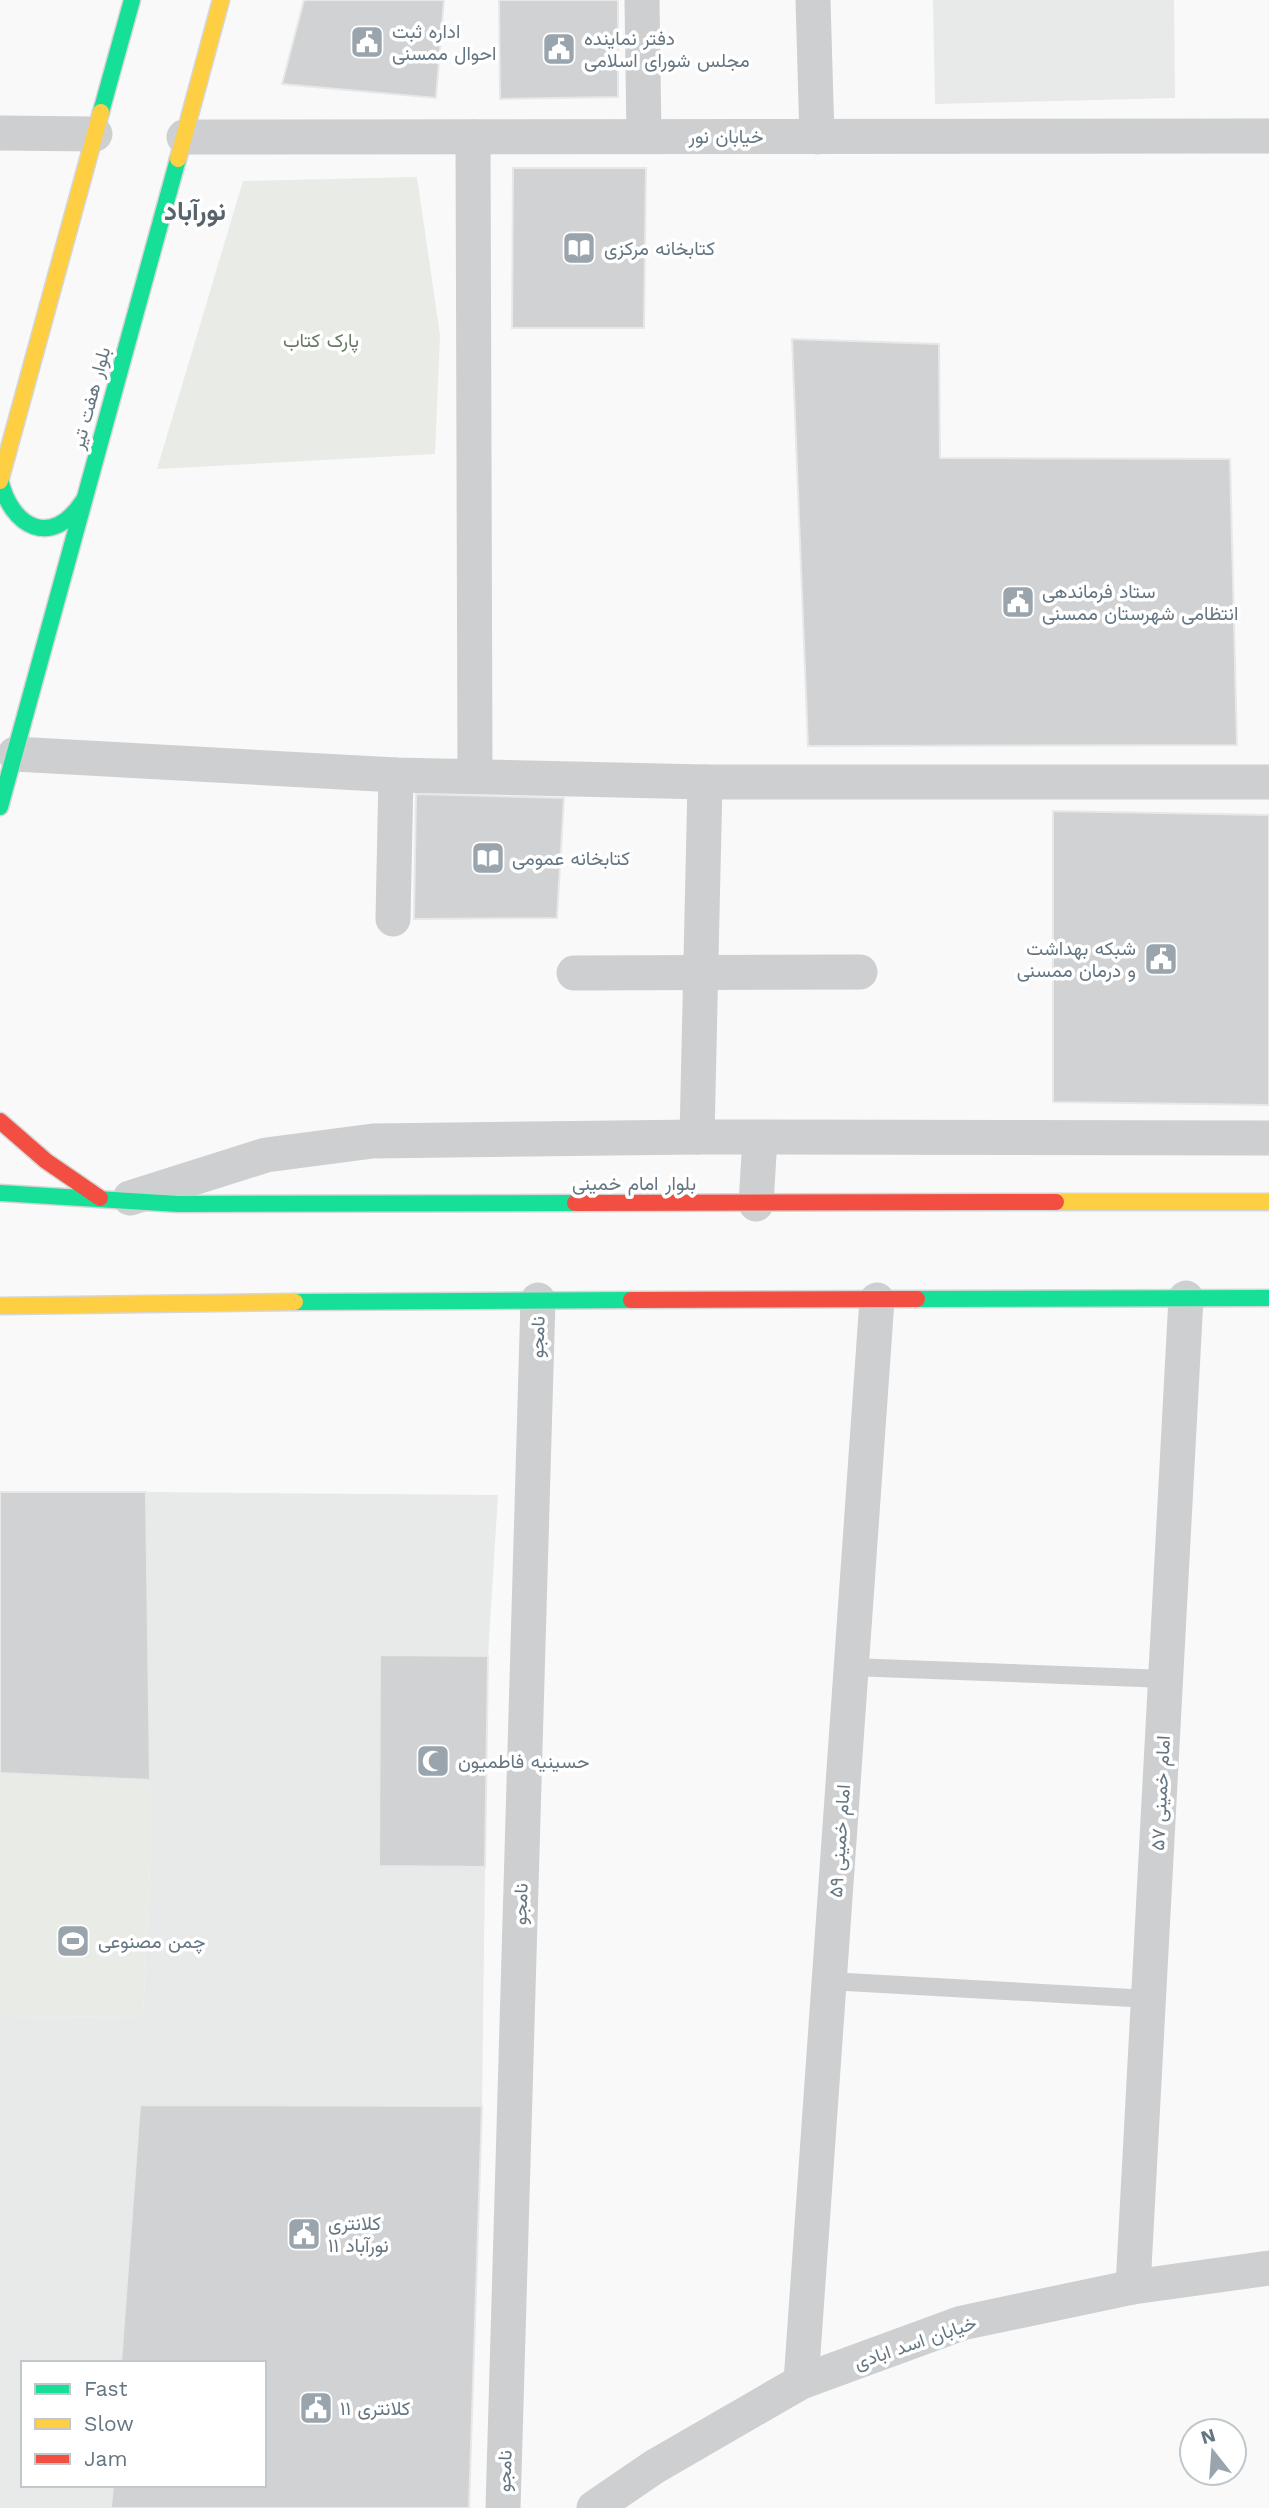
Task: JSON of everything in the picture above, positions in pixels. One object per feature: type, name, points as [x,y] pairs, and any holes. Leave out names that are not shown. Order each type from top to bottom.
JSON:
[{"type":"main road","points":[[83,501],[71,518],[59,526],[34,526],[20,519],[9,508],[2,494],[0,480],[132,0]]},
{"type":"main road","name":"بلوار هفت تیر","points":[[0,807],[221,0]]},
{"type":"main road","points":[[0,1121],[46,1161],[113,1200]]},
{"type":"main road","name":"بلوار امام خمينی","points":[[0,1193],[178,1204],[1269,1202]]},
{"type":"main road","points":[[0,1306],[191,1302],[1269,1298]]},
{"type":"street","points":[[642,0],[644,136]]},
{"type":"street","points":[[813,0],[817,136]]},
{"type":"street","points":[[0,133],[95,134]]},
{"type":"street","name":"خیابان نور","points":[[184,137],[1269,136]]},
{"type":"street","points":[[473,137],[475,776]]},
{"type":"street","points":[[15,754],[396,775],[705,782],[1269,782]]},
{"type":"street","points":[[393,919],[396,775]]},
{"type":"street","points":[[697,1137],[705,782]]},
{"type":"street","points":[[574,974],[701,971],[860,972]]},
{"type":"street","points":[[113,1200],[266,1155],[373,1141],[697,1137],[1269,1138]]},
{"type":"street","points":[[756,1204],[760,1138]]},
{"type":"street","name":"امام خمينی ۵۷","points":[[1133,2287],[1186,1298]]},
{"type":"street","name":"نامجو","points":[[503,2508],[538,1300]]},
{"type":"street","name":"امام خمينی ۵۹","points":[[801,2382],[877,1300]]},
{"type":"street","name":"خیابان اسد ابادی","points":[[594,2508],[654,2467],[801,2382],[962,2323],[1133,2287],[1269,2269]]},
{"type":"lane","points":[[851,1667],[1166,1679]]},
{"type":"lane","points":[[829,1981],[1149,1999]]},
{"type":"shaded area","points":[[933,0],[1174,0],[1175,98],[935,104]]},
{"type":"shaded area","points":[[146,1492],[498,1495],[488,1656],[379,1865],[485,1867],[482,2106],[140,2105],[122,2361],[21,2361],[21,2487],[113,2487],[111,2508],[0,2508],[0,2017],[143,2018],[150,1866]]},
{"type":"green space","name":"پارک کتاب","points":[[417,177],[440,335],[435,454],[157,469],[243,181]]},
{"type":"green space","name":"چمن مصنوعی","points":[[0,1773],[150,1780],[150,1866],[143,2018],[0,2017]]},
{"type":"building","name":"اداره ثبت احوال ممسنی","points":[[304,0],[444,0],[436,98],[282,84]]},
{"type":"building","name":"دفتر نماینده مجلس شورای اسلامی","points":[[499,0],[618,0],[618,97],[500,99]]},
{"type":"building","name":"کتابخانه مرکزی","points":[[513,168],[646,168],[644,328],[512,328]]},
{"type":"building","name":"ستاد فرماندهی انتظامی شهرستان ممسنی","points":[[792,339],[939,344],[940,458],[1230,459],[1237,745],[808,746]]},
{"type":"building","name":"کتابخانه عمومی","points":[[416,794],[564,798],[557,918],[414,919]]},
{"type":"building","name":"شبکه بهداشت و درمان ممسنی","points":[[1053,811],[1269,815],[1269,1105],[1053,1102]]},
{"type":"building","points":[[0,1492],[146,1492],[150,1780],[0,1773]]},
{"type":"building","name":"حسینیه فاطمیون","points":[[380,1655],[488,1656],[485,1867],[379,1866]]},
{"type":"building","name":"کلانتری ۱۱ نورآباد","points":[[140,2105],[482,2106],[469,2508],[111,2508],[113,2487],[266,2487],[266,2361],[121,2361]]},
{"type":"traffic: fast","points":[[101,112],[132,0]]},
{"type":"traffic: fast","points":[[0,807],[178,159]]},
{"type":"traffic: fast","points":[[0,479],[13,510],[34,526],[46,528],[58,525],[71,516],[83,501]]},
{"type":"traffic: fast","points":[[0,1193],[178,1204],[575,1203]]},
{"type":"traffic: fast","points":[[917,1299],[1269,1298]]},
{"type":"traffic: fast","points":[[295,1302],[631,1300]]},
{"type":"traffic: slow","points":[[178,159],[221,0]]},
{"type":"traffic: slow","points":[[0,481],[101,112]]},
{"type":"traffic: slow","points":[[1056,1202],[1269,1202]]},
{"type":"traffic: slow","points":[[0,1306],[295,1302]]},
{"type":"traffic: jam","points":[[0,1121],[46,1161],[100,1198]]},
{"type":"traffic: jam","points":[[575,1203],[1056,1202]]},
{"type":"traffic: jam","points":[[631,1300],[917,1299]]},
{"type":"place","name":"اداره ثبت احوال ممسنی","points":[[367,42]]},
{"type":"place","name":"دفتر نماینده مجلس شورای اسلامی","points":[[559,49]]},
{"type":"place","name":"کتابخانه مرکزی","points":[[579,248]]},
{"type":"place","name":"ستاد فرماندهی انتظامی شهرستان ممسنی","points":[[1018,602]]},
{"type":"place","name":"کتابخانه عمومی","points":[[488,858]]},
{"type":"place","name":"شبکه بهداشت و درمان ممسنی","points":[[1161,959]]},
{"type":"place","name":"حسینیه فاطمیون","points":[[433,1761]]},
{"type":"place","name":"چمن مصنوعی","points":[[73,1941]]},
{"type":"place","name":"کلانتری ۱۱ نورآباد","points":[[304,2234]]},
{"type":"place","name":"کلانتری ۱۱","points":[[316,2408]]},
{"type":"district","name":"نورآباد","points":[[195,211]]}]
